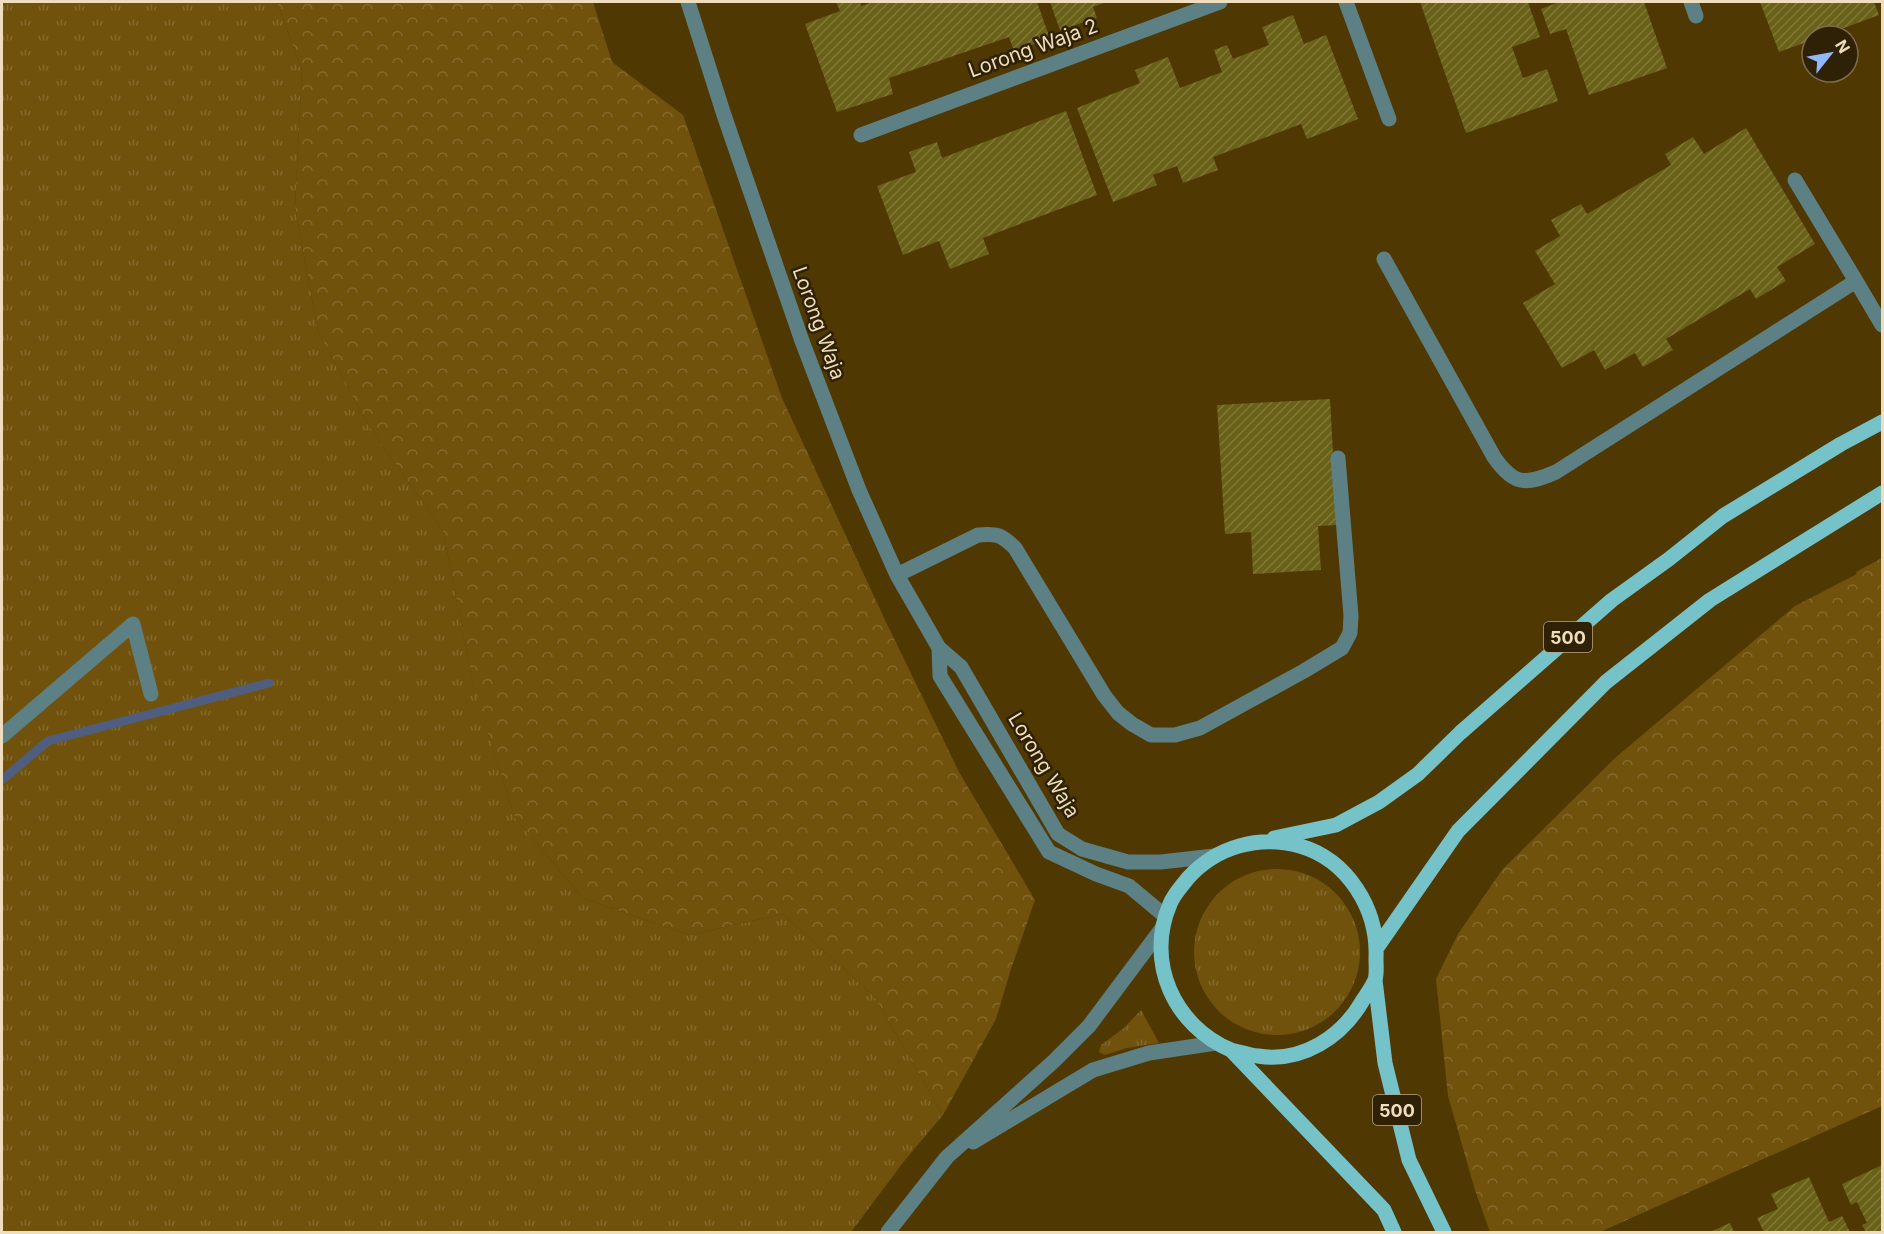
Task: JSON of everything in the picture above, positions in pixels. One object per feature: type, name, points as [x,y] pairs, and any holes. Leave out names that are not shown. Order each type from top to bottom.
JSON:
[{"type":"main road","name":"500","points":[[1375,980],[1356,1012],[1324,1043],[1303,1052],[1281,1057],[1258,1056],[1231,1050],[1198,1030],[1182,1013],[1171,993],[1164,972],[1161,950],[1164,922],[1171,901],[1181,886],[1214,856],[1234,847],[1336,825],[1379,802],[1418,774],[1476,718],[1612,600],[1669,560],[1723,516],[1841,444],[1882,422]]},
{"type":"main road","points":[[1376,949],[1458,831],[1606,682],[1710,600],[1882,494]]},
{"type":"main road","name":"500","points":[[1256,842],[1279,842],[1322,855],[1340,868],[1355,885],[1366,905],[1374,926],[1375,980],[1385,1063],[1409,1160],[1444,1233]]},
{"type":"main road","name":"500","points":[[1231,1050],[1384,1210],[1394,1233]]},
{"type":"street","name":"Lorong Waja","points":[[688,2],[724,115],[802,341],[859,490],[897,575],[939,648],[961,666],[1058,834],[1082,849],[1128,862],[1161,862],[1214,856]]},
{"type":"street","name":"Lorong Waja 2","points":[[861,135],[1220,2]]},
{"type":"street","points":[[1346,2],[1389,119]]},
{"type":"street","points":[[1795,180],[1882,325]]},
{"type":"street","points":[[1384,259],[1494,457],[1505,472],[1520,481],[1538,479],[1556,472],[1856,281]]},
{"type":"street","points":[[897,575],[978,535],[992,533],[1005,538],[1015,548],[1104,695],[1118,712],[1132,724],[1151,735],[1175,735],[1200,728],[1304,672],[1342,648],[1350,633],[1351,616],[1338,458]]},
{"type":"street","points":[[2,736],[132,624],[151,694]]},
{"type":"street","name":"Lorong Waja","points":[[939,648],[939,676],[1049,852],[1096,874],[1129,886],[1164,922]]},
{"type":"street","points":[[888,1233],[947,1157],[1054,1061],[1089,1026],[1164,922]]},
{"type":"street","points":[[947,1157],[1093,1070],[1149,1053],[1216,1043]]},
{"type":"green space","points":[[2,2],[277,2],[302,71],[295,207],[318,331],[369,426],[443,531],[474,688],[515,818],[583,898],[689,935],[783,914],[874,996],[943,1115],[905,1160],[851,1232],[2,1232]]},
{"type":"green space","points":[[277,2],[593,2],[612,62],[683,115],[782,398],[885,620],[959,772],[1035,900],[996,1019],[943,1115],[874,996],[783,914],[689,935],[583,898],[515,818],[474,689],[443,531],[369,426],[318,331],[295,207],[302,71]]},
{"type":"green space","points":[[1882,558],[1882,1106],[1600,1232],[1490,1232],[1475,1190],[1448,1096],[1436,979],[1458,934],[1502,870],[1615,758],[1795,606],[1857,574],[1856,572]]},
{"type":"green space","points":[[1277,869],[1309,875],[1336,893],[1354,920],[1360,952],[1354,984],[1336,1011],[1309,1029],[1277,1035],[1245,1029],[1218,1011],[1200,984],[1194,952],[1200,920],[1218,893],[1245,875]]},
{"type":"green space","points":[[1141,1010],[1159,1043],[1127,1048],[1105,1055],[1099,1052],[1101,1045],[1124,1028]]},
{"type":"building","points":[[836,2],[860,2],[861,6],[873,2],[1037,2],[1050,39],[1014,51],[1009,37],[889,78],[893,94],[837,112],[805,24],[840,11]]},
{"type":"building","points":[[1050,2],[1106,2],[1093,7],[1097,18],[1060,30]]},
{"type":"building","points":[[1420,2],[1528,2],[1540,37],[1512,47],[1523,78],[1547,69],[1558,101],[1466,133]]},
{"type":"building","points":[[1559,2],[1644,2],[1667,68],[1589,95],[1566,29],[1550,34],[1541,9]]},
{"type":"building","points":[[1760,2],[1874,2],[1879,15],[1855,24],[1800,24],[1800,44],[1779,52]]},
{"type":"building","points":[[1293,15],[1304,44],[1326,35],[1358,119],[1307,139],[1301,124],[1213,157],[1218,170],[1183,183],[1177,166],[1153,175],[1157,185],[1113,202],[1077,108],[1140,83],[1135,70],[1168,57],[1180,88],[1222,72],[1214,50],[1227,45],[1233,59],[1269,45],[1262,27]]},
{"type":"building","points":[[1066,111],[1097,195],[983,238],[989,254],[950,269],[939,241],[903,255],[877,186],[916,172],[909,152],[937,142],[942,158]]},
{"type":"building","points":[[1746,128],[1815,244],[1777,267],[1786,281],[1756,299],[1750,289],[1666,339],[1673,350],[1643,367],[1635,353],[1605,370],[1594,350],[1562,368],[1523,303],[1555,284],[1535,251],[1560,236],[1551,220],[1581,204],[1587,214],[1671,165],[1665,154],[1693,137],[1704,154]]},
{"type":"building","points":[[1330,399],[1337,525],[1318,526],[1321,570],[1253,574],[1251,532],[1225,534],[1217,405]]},
{"type":"building","points":[[1882,1165],[1882,1232],[1866,1232],[1862,1225],[1867,1223],[1857,1202],[1851,1205],[1842,1184]]},
{"type":"building","points":[[1809,1177],[1829,1222],[1842,1216],[1850,1232],[1764,1232],[1757,1218],[1778,1209],[1771,1194]]},
{"type":"building","points":[[1730,1223],[1734,1232],[1710,1232]]},
{"type":"waterway","points":[[2,780],[48,741],[269,683]]}]
